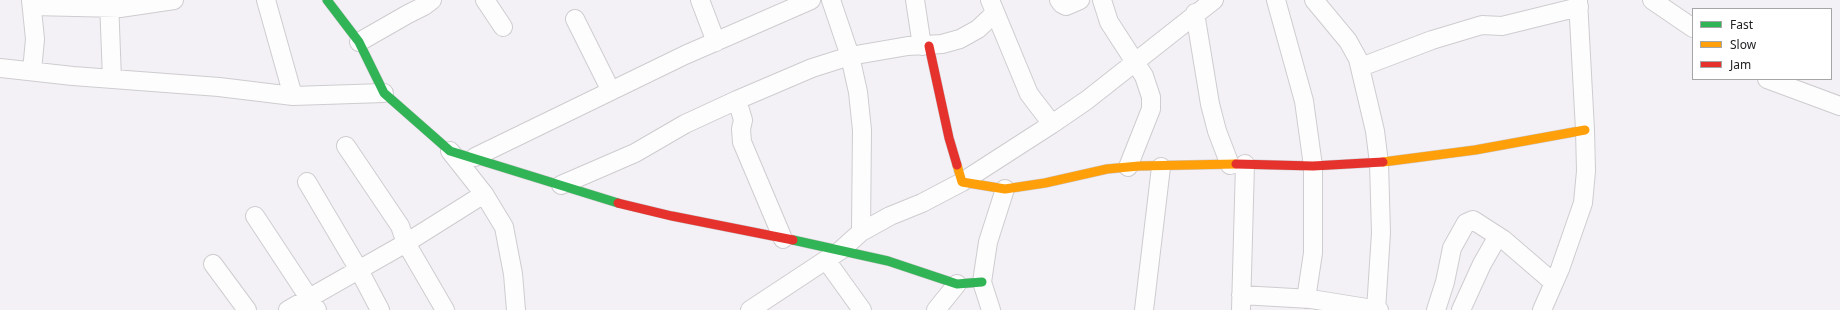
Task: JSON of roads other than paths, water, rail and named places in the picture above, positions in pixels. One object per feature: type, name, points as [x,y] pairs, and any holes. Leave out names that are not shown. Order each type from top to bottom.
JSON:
[{"type":"street","points":[[32,71],[35,39],[31,3],[110,4],[174,0]]},
{"type":"street","points":[[266,0],[293,96]]},
{"type":"street","points":[[327,0],[359,42],[384,93],[450,151],[484,194],[504,227],[513,274],[516,310]]},
{"type":"street","points":[[359,42],[424,6],[432,0]]},
{"type":"street","points":[[485,0],[503,27]]},
{"type":"street","points":[[700,0],[716,42]]},
{"type":"street","points":[[475,157],[685,55],[811,0]]},
{"type":"street","points":[[831,0],[857,80],[862,130],[861,232]]},
{"type":"street","points":[[915,0],[949,138],[962,182]]},
{"type":"street","points":[[1059,0],[1066,6],[1080,0]]},
{"type":"street","points":[[1102,0],[1109,22],[1136,62],[1148,86],[1150,109],[1128,167]]},
{"type":"street","points":[[750,310],[834,255],[861,232],[890,216],[922,203],[962,182],[1052,124],[1087,100],[1195,13],[1214,0]]},
{"type":"street","points":[[1276,0],[1304,101],[1313,166],[1313,246],[1309,303]]},
{"type":"street","points":[[1314,0],[1348,41],[1360,67],[1375,131],[1379,162],[1381,233],[1376,310]]},
{"type":"street","points":[[1652,0],[1692,27]]},
{"type":"street","points":[[110,4],[112,79]]},
{"type":"street","points":[[1360,67],[1432,40],[1482,24],[1502,26],[1579,4],[1586,171],[1583,203],[1542,310]]},
{"type":"street","points":[[561,184],[635,153],[685,124],[812,68],[850,56],[908,46],[926,46],[960,40],[978,29],[993,7]]},
{"type":"street","points":[[993,7],[1029,94],[1052,124]]},
{"type":"street","points":[[1195,13],[1210,104],[1217,132],[1237,165],[1241,302],[1309,303],[1379,310]]},
{"type":"street","points":[[575,19],[612,91]]},
{"type":"street","points":[[0,68],[112,79],[219,86],[293,96],[384,93]]},
{"type":"street","points":[[1770,80],[1840,106]]},
{"type":"street","points":[[737,100],[743,120],[741,129],[742,142],[783,239]]},
{"type":"street","points":[[962,182],[1005,189],[1045,183],[1106,169],[1128,167],[1237,165],[1313,166],[1379,162],[1475,150],[1585,130]]},
{"type":"street","points":[[346,146],[400,226],[406,243],[445,310]]},
{"type":"street","points":[[450,151],[475,157],[615,202],[672,216],[720,224],[783,239],[834,255],[888,261],[957,284],[982,282]]},
{"type":"street","points":[[1144,310],[1161,167]]},
{"type":"street","points":[[307,182],[359,270],[380,310]]},
{"type":"street","points":[[991,310],[982,282],[988,242],[1005,189]]},
{"type":"street","points":[[288,310],[313,304],[359,270],[406,243],[484,194]]},
{"type":"street","points":[[255,216],[313,304]]},
{"type":"street","points":[[1436,310],[1452,248],[1466,223],[1473,220],[1498,236],[1554,282]]},
{"type":"street","points":[[1461,310],[1482,264],[1498,236]]},
{"type":"street","points":[[834,255],[862,310]]},
{"type":"street","points":[[213,264],[247,310]]},
{"type":"street","points":[[936,310],[957,284]]}]
